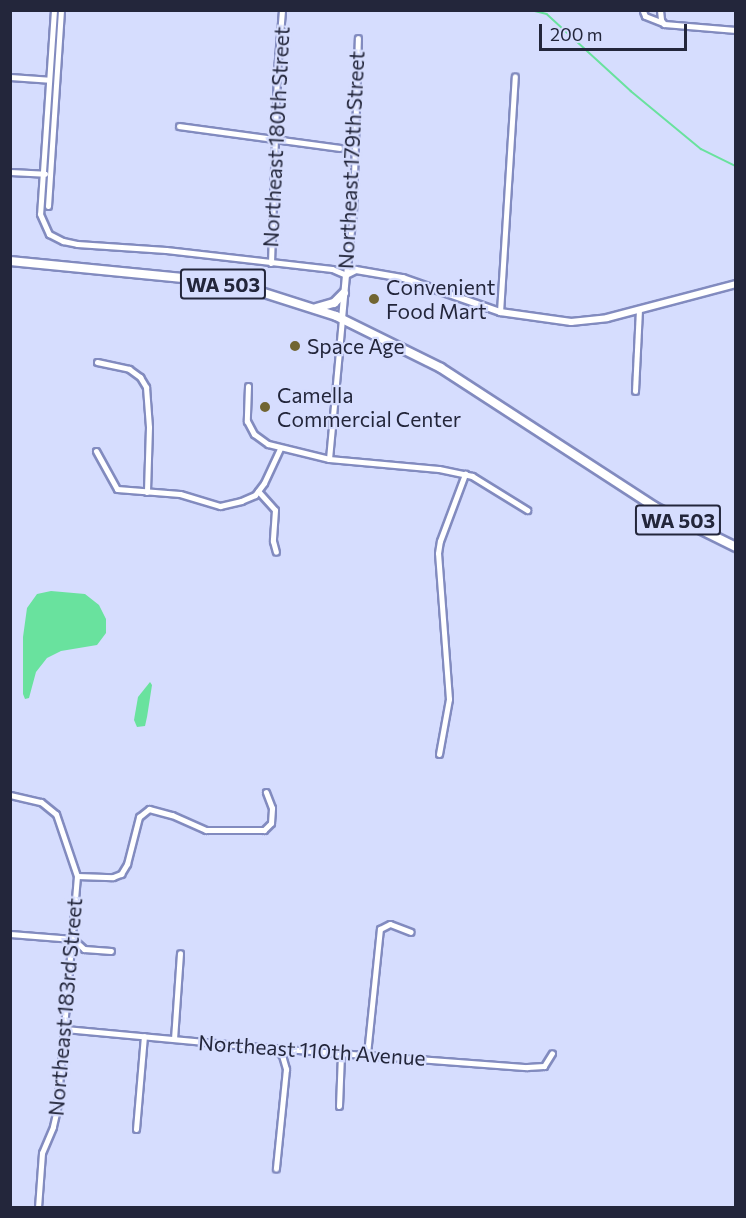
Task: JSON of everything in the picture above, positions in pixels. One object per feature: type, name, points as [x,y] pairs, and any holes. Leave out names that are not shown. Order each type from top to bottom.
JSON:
[{"type":"highway","name":"WA 503","points":[[10,261],[194,278],[261,292],[342,319],[441,368],[624,488],[678,520],[735,547]]},
{"type":"highway","points":[[315,309],[334,303],[344,293]]},
{"type":"main road","points":[[346,276],[356,270],[390,274],[500,312],[546,320],[583,322],[639,310],[735,284]]},
{"type":"main road","name":"Northeast 179th Street","points":[[342,319],[346,276]]},
{"type":"street","points":[[54,10],[40,214],[45,228],[63,241],[332,269],[346,276]]},
{"type":"street","points":[[48,206],[61,10]]},
{"type":"street","name":"Northeast 180th Street","points":[[271,263],[282,10]]},
{"type":"street","points":[[643,11],[645,16],[664,24],[735,30]]},
{"type":"street","points":[[659,12],[664,24]]},
{"type":"street","name":"Northeast 179th Street","points":[[346,276],[353,213],[358,38]]},
{"type":"street","points":[[500,312],[515,76]]},
{"type":"street","points":[[10,77],[49,80]]},
{"type":"street","points":[[179,126],[340,148]]},
{"type":"street","points":[[10,172],[50,175]]},
{"type":"street","points":[[635,392],[639,310]]},
{"type":"street","points":[[329,459],[332,401],[342,319]]},
{"type":"street","points":[[97,362],[129,369],[144,382],[149,408],[147,492]]},
{"type":"street","points":[[248,386],[246,412],[250,428],[261,440],[280,448],[329,459],[439,469],[465,474],[481,480],[527,510]]},
{"type":"street","points":[[96,451],[117,489],[180,494],[220,506],[248,499],[258,491],[280,448]]},
{"type":"street","points":[[439,754],[449,696],[438,553],[440,541],[465,474]]},
{"type":"street","points":[[258,491],[275,510],[273,541],[276,552]]},
{"type":"street","points":[[10,795],[40,802],[56,814],[77,876],[113,877],[121,874],[127,864],[139,817],[149,809],[172,815],[206,830],[264,830],[271,823],[272,808],[266,792]]},
{"type":"street","name":"Northeast 183rd Street","points":[[38,1208],[42,1153],[54,1127],[57,1109],[77,876]]},
{"type":"street","points":[[367,1054],[380,929],[390,924],[411,932]]},
{"type":"street","points":[[10,934],[73,939],[84,949],[111,951]]},
{"type":"street","points":[[174,1039],[180,953]]},
{"type":"street","name":"Northeast 110th Avenue","points":[[65,1029],[273,1048],[540,1068],[552,1053]]},
{"type":"street","points":[[136,1129],[144,1036]]},
{"type":"street","points":[[273,1048],[282,1055],[286,1069],[276,1168]]},
{"type":"street","points":[[339,1106],[341,1053]]},
{"type":"shaded area","points":[[51,591],[85,594],[99,605],[106,619],[106,633],[97,645],[61,651],[47,658],[36,672],[29,698],[25,699],[23,694],[23,637],[27,608],[37,594]]},
{"type":"shaded area","points":[[150,682],[152,685],[145,726],[137,727],[134,720],[138,697]]},
{"type":"waterway","points":[[531,10],[547,14],[631,91],[701,149],[736,166]]},
{"type":"place","name":"Convenient Food Mart","points":[[374,299]]},
{"type":"place","name":"Space Age","points":[[295,346]]},
{"type":"place","name":"Camella Commercial Center","points":[[265,407]]}]
